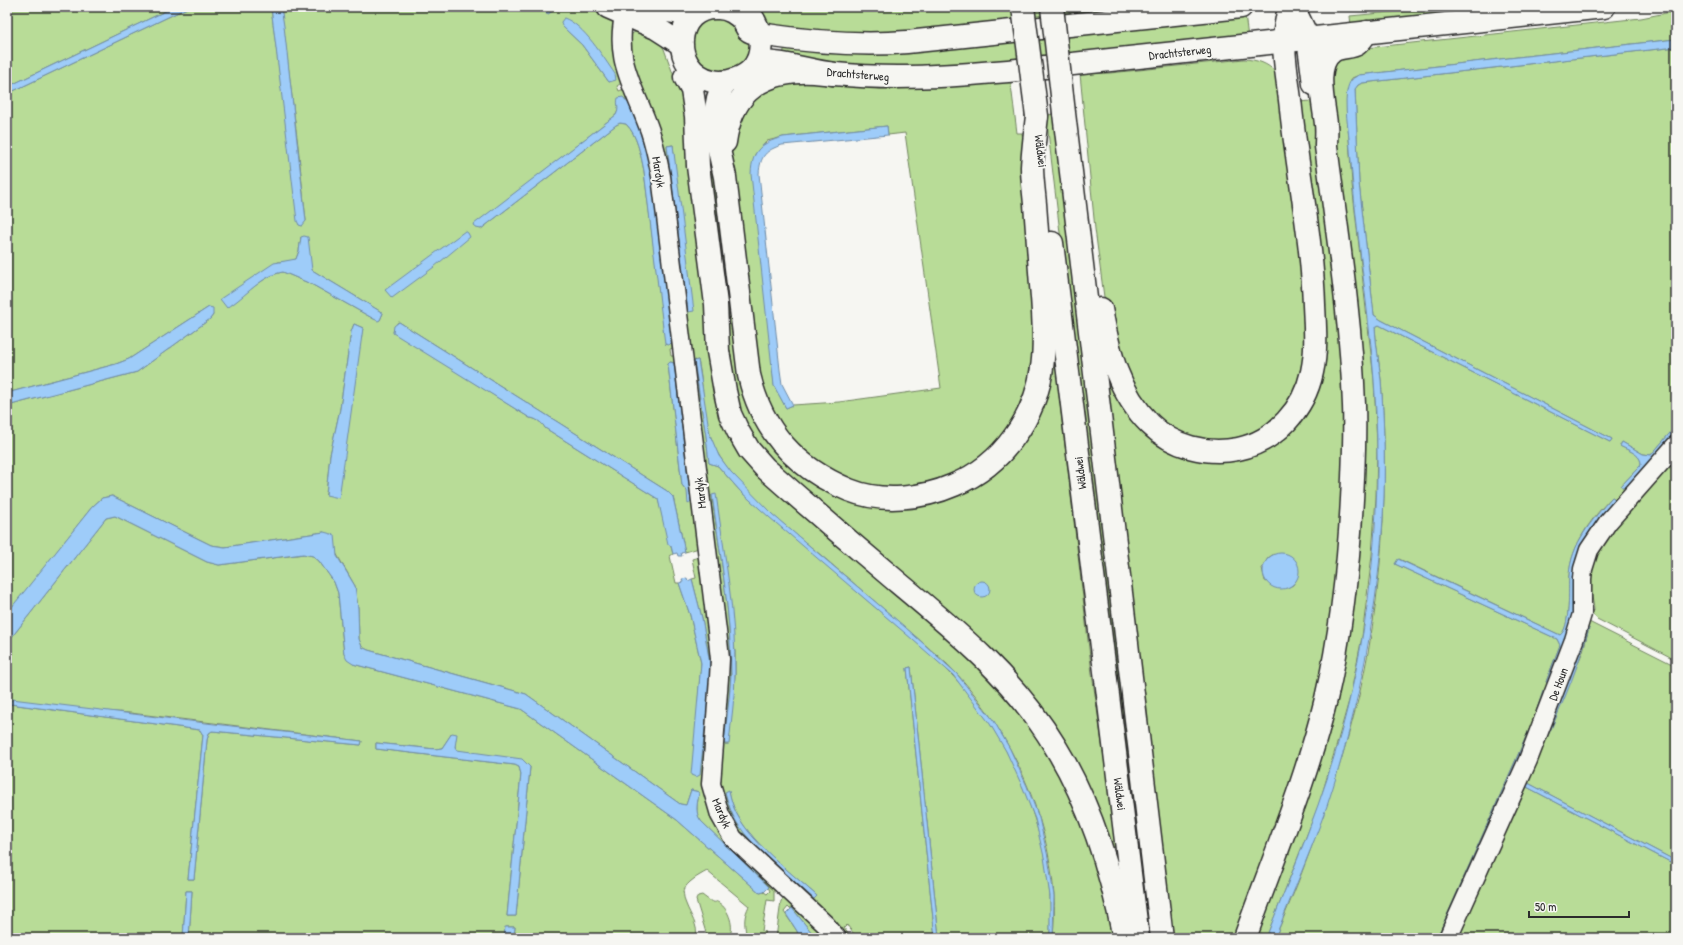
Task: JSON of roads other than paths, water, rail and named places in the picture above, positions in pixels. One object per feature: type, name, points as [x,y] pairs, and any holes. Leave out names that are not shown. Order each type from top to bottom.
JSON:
[{"type":"main road","points":[[657,7],[667,11],[686,10]]},
{"type":"main road","points":[[690,75],[712,82],[724,82],[740,78],[757,62],[761,48],[761,34],[755,21],[744,7]]},
{"type":"main road","name":"Wâldwei","points":[[1023,7],[1138,938]]},
{"type":"main road","points":[[1052,7],[1162,938]]},
{"type":"main road","points":[[676,41],[682,36],[688,23],[702,11],[713,8],[720,8],[732,12],[743,21],[748,30],[761,34],[822,43],[884,44],[1241,7]]},
{"type":"main road","points":[[1078,224],[1094,264],[1111,356],[1121,384],[1142,416],[1153,428],[1174,441],[1191,447],[1208,451],[1229,451],[1265,439],[1290,418],[1303,397],[1312,373],[1316,344],[1313,279],[1292,121],[1284,41],[1289,7]]},
{"type":"main road","points":[[1293,7],[1308,38],[1320,127],[1326,146]]},
{"type":"main road","name":"Drachtsterweg","points":[[757,62],[773,62],[834,74],[904,78],[961,75],[1604,7]]},
{"type":"main road","points":[[619,10],[656,28],[676,41]]},
{"type":"main road","points":[[686,10],[676,22],[676,41],[687,63],[690,75],[700,81],[703,96],[702,106],[696,116],[698,166],[716,304],[718,351],[730,414],[738,431],[749,450],[765,468],[927,606],[983,656],[1023,701],[1055,746],[1091,818],[1113,885],[1124,938]]},
{"type":"main road","points":[[1245,938],[1298,796],[1325,701],[1340,624],[1347,576],[1352,510],[1354,406],[1346,309],[1326,146],[1327,126],[1322,83],[1324,63],[1333,51],[1343,47],[1356,45],[1367,32]]},
{"type":"main road","points":[[725,178],[724,147],[726,128],[733,110],[743,95],[756,84],[773,76],[800,72],[834,74]]},
{"type":"main road","points":[[724,82],[718,98],[716,125],[725,178],[748,376],[760,410],[777,438],[790,453],[808,469],[831,482],[853,491],[876,496],[901,498],[922,496],[963,482],[994,460],[1021,427],[1030,411],[1038,390],[1043,361],[1044,328],[1032,167],[1037,116]]},
{"type":"street","name":"Mardyk","points":[[619,10],[623,62],[650,131],[661,176],[717,631],[720,659],[720,678],[711,784],[720,815],[733,838],[826,925],[837,938]]},
{"type":"street","name":"De Houn","points":[[1448,938],[1528,760],[1574,640],[1582,614],[1583,568],[1588,550],[1608,522],[1676,445]]},
{"type":"water","points":[[174,7],[189,7],[7,94],[7,87]]},
{"type":"water","points":[[271,7],[281,7],[284,26],[306,221],[302,226],[299,225],[297,221]]},
{"type":"water","points":[[539,7],[553,7],[554,10],[548,14]]},
{"type":"water","points":[[564,18],[579,27],[586,34],[615,74],[616,80],[609,82],[582,45],[562,26],[561,22]]},
{"type":"water","points":[[1676,39],[1676,47],[1362,83],[1355,89],[1359,183],[1374,315],[1612,439],[1610,442],[1379,325],[1375,327],[1383,409],[1384,497],[1382,536],[1373,615],[1349,730],[1327,806],[1275,938],[1266,938],[1312,822],[1335,754],[1349,702],[1360,649],[1374,542],[1377,488],[1377,434],[1374,380],[1347,118],[1346,101],[1349,85],[1355,77],[1359,75]]},
{"type":"water","points":[[623,97],[629,104],[640,131],[651,169],[672,342],[669,345],[665,344],[644,171],[636,139],[626,124],[620,123],[616,125],[481,229],[476,228],[474,224],[616,115],[618,110],[618,98]]},
{"type":"water","points":[[887,126],[888,135],[782,145],[772,149],[762,158],[759,174],[780,370],[782,384],[793,405],[786,408],[774,386],[751,174],[753,159],[763,145],[783,137]]},
{"type":"water","points":[[673,145],[694,311],[688,312],[667,146]]},
{"type":"water","points":[[465,231],[470,237],[434,267],[392,298],[385,290]]},
{"type":"water","points":[[301,237],[308,237],[312,270],[383,313],[380,320],[378,321],[311,284],[283,272],[268,277],[227,308],[220,299],[274,263],[296,259]]},
{"type":"water","points":[[209,307],[213,308],[213,315],[210,319],[137,372],[7,406],[7,393],[116,364],[129,359]]},
{"type":"water","points":[[399,322],[667,491],[673,497],[685,552],[681,553],[682,556],[678,556],[677,553],[673,554],[671,546],[668,544],[658,499],[545,428],[539,421],[530,418],[393,333],[394,326]]},
{"type":"water","points":[[354,324],[363,328],[339,498],[326,495],[330,455],[340,409],[351,332]]},
{"type":"water","points":[[698,360],[710,435],[719,456],[731,472],[772,514],[905,627],[956,673],[994,721],[1010,749],[1027,786],[1039,818],[1048,857],[1054,896],[1053,938],[1050,938],[1050,896],[1044,857],[1035,819],[1006,751],[990,724],[953,675],[769,517],[741,492],[718,466],[709,463],[694,361]]},
{"type":"water","points":[[670,362],[674,363],[691,502],[688,504],[687,491],[682,485],[668,364]]},
{"type":"water","points":[[1676,426],[1676,434],[1626,489],[1621,486],[1641,465],[1641,461],[1637,455],[1620,446],[1622,442],[1643,454],[1651,455]]},
{"type":"water","points":[[716,494],[734,629],[735,674],[729,744],[724,744],[731,674],[731,652],[724,584],[712,495]]},
{"type":"water","points":[[112,496],[211,545],[225,547],[324,532],[335,535],[337,556],[355,586],[358,608],[359,639],[362,647],[368,650],[526,694],[680,804],[686,805],[691,790],[699,792],[697,811],[701,821],[769,887],[764,892],[760,893],[677,820],[521,709],[353,664],[347,660],[344,654],[338,593],[334,582],[319,561],[313,556],[303,554],[219,565],[207,562],[115,516],[106,518],[7,643],[7,614],[11,608],[92,507],[102,498]]},
{"type":"water","points":[[1612,497],[1617,500],[1574,614],[1550,684],[1546,682],[1560,645],[1557,639],[1395,564],[1398,559],[1560,635],[1564,631],[1566,625],[1569,598],[1569,576],[1574,553],[1578,543],[1590,524]]},
{"type":"water","points":[[1285,553],[1294,558],[1298,564],[1298,578],[1294,584],[1285,589],[1277,589],[1268,584],[1264,578],[1263,567],[1268,558],[1274,554]]},
{"type":"water","points":[[687,578],[688,581],[692,579],[702,618],[710,664],[710,680],[700,775],[696,777],[691,775],[701,663],[690,615],[679,583],[683,582],[682,579]]},
{"type":"water","points":[[979,581],[985,581],[990,586],[988,595],[985,597],[979,597],[974,592],[974,586]]},
{"type":"water","points":[[1586,627],[1589,628],[1578,663],[1534,766]]},
{"type":"water","points":[[911,667],[939,938],[935,938],[907,668]]},
{"type":"water","points":[[1543,691],[1547,693],[1537,722],[1441,938],[1437,938],[1533,721]]},
{"type":"water","points":[[12,699],[362,741],[361,745],[212,731],[209,733],[207,740],[194,879],[188,879],[203,735],[200,730],[10,704]]},
{"type":"water","points":[[452,733],[457,734],[455,747],[457,750],[522,759],[530,767],[516,916],[507,916],[521,774],[519,767],[515,765],[376,749],[376,743],[435,749],[442,748]]},
{"type":"water","points":[[1528,780],[1528,783],[1676,861],[1676,865],[1523,785]]},
{"type":"water","points":[[729,790],[734,808],[740,820],[749,832],[759,844],[817,896],[814,899],[773,863],[745,834],[737,823],[730,808],[725,792]]},
{"type":"water","points":[[186,891],[192,891],[189,938],[183,938]]},
{"type":"water","points":[[792,908],[816,938],[799,938],[797,931],[786,914]]},
{"type":"water","points":[[505,927],[515,927],[514,938],[504,938]]}]
